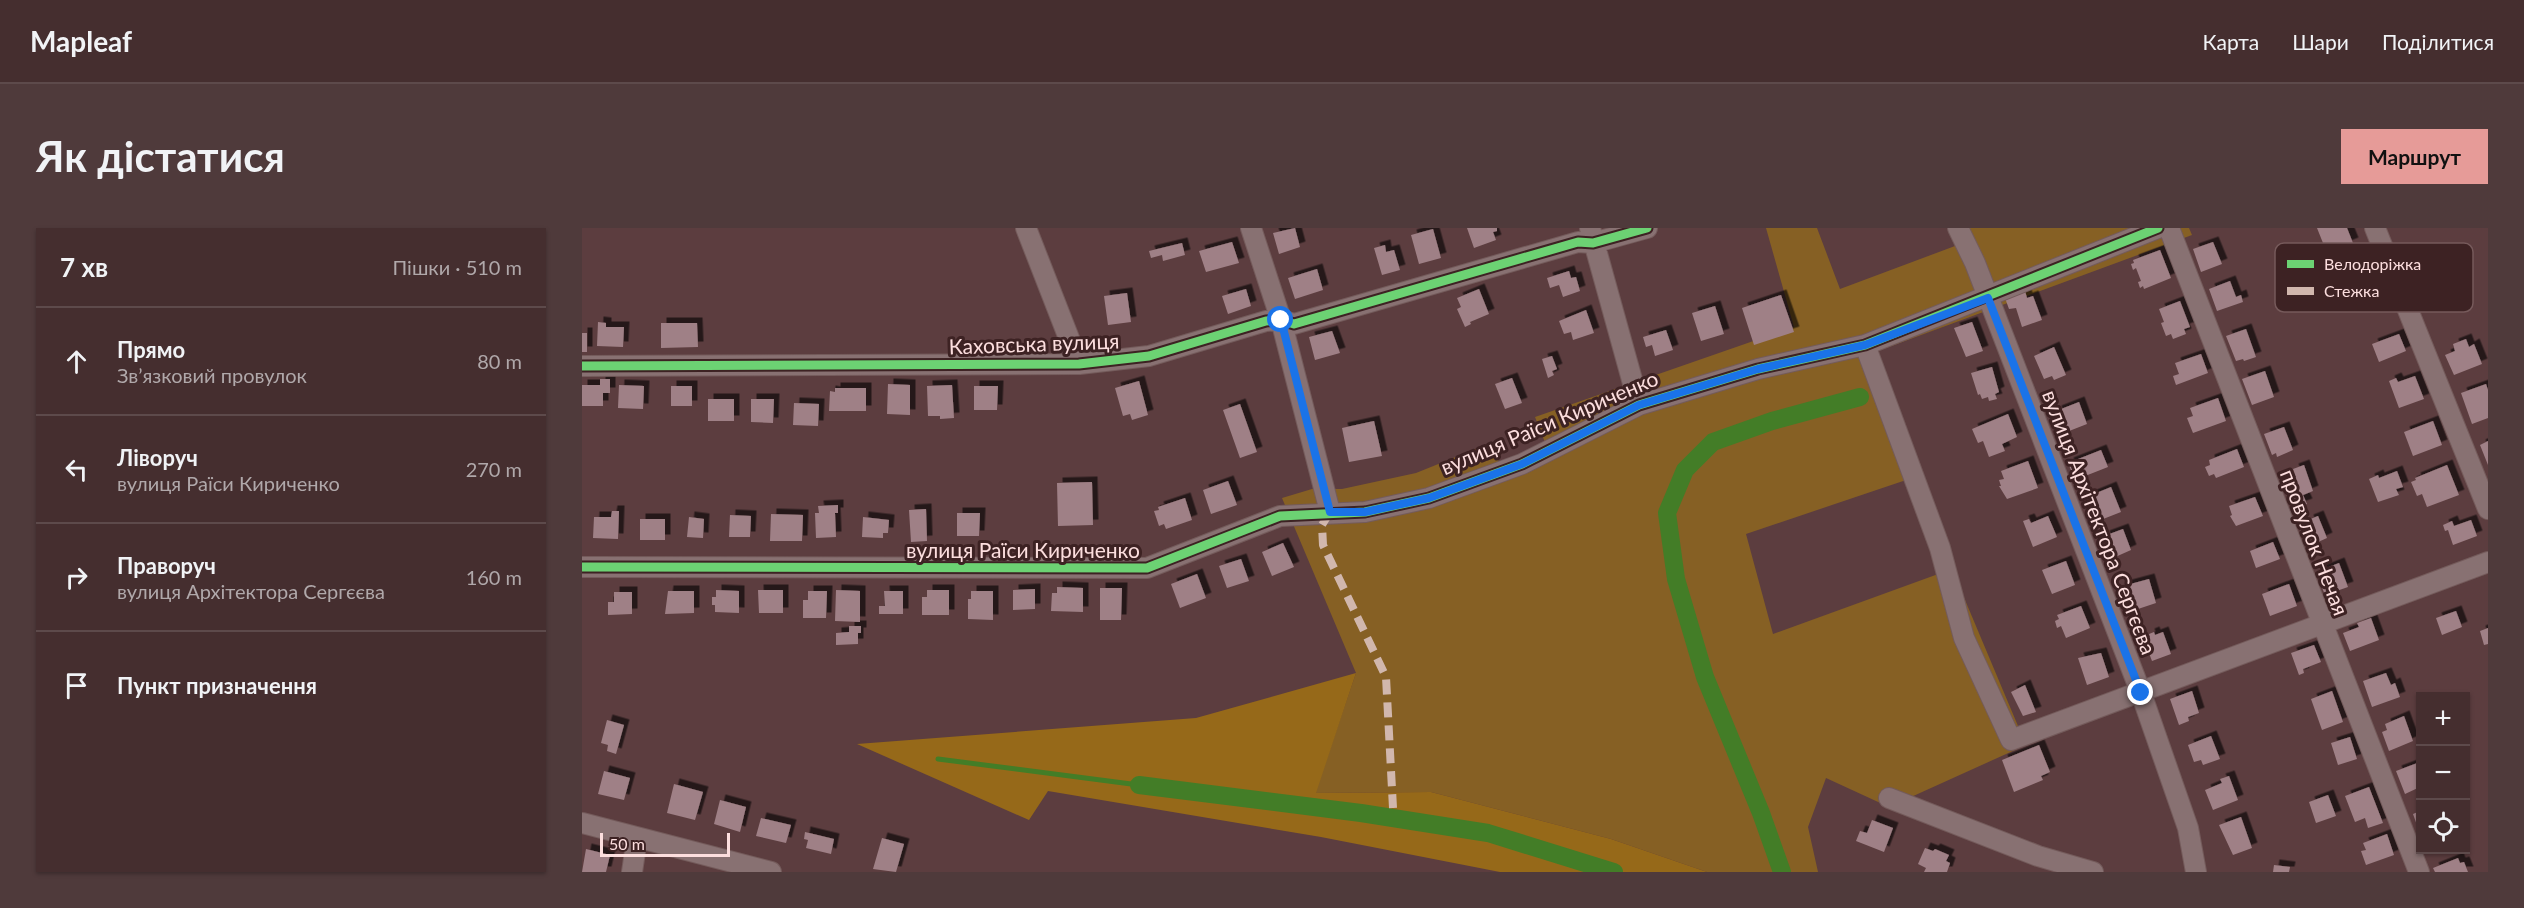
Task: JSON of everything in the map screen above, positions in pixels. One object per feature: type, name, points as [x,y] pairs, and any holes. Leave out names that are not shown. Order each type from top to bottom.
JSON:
[{"type":"street","points":[[1026,228],[1079,364]]},
{"type":"street","points":[[1251,228],[1281,320],[1330,512]]},
{"type":"street","name":"Каховська вулиця","points":[[582,366],[1079,364],[1149,356],[1266,321],[1281,320],[1294,324],[1578,242],[1591,236],[1647,228]]},
{"type":"street","name":"вулиця Архітектора Сергєєва","points":[[1958,228],[1988,298],[2141,693],[2188,828],[2196,872]]},
{"type":"street","name":"вулиця Раїси Кириченко","points":[[582,567],[1148,568],[1280,516],[1365,512],[1429,498],[1522,464],[1639,405],[1758,369],[1865,345],[1988,298],[2158,228]]},
{"type":"street","name":"провулок Нечая","points":[[2169,228],[2419,872]]},
{"type":"street","points":[[2374,228],[2380,243]]},
{"type":"street","points":[[1591,236],[1639,405]]},
{"type":"street","points":[[2408,312],[2488,509]]},
{"type":"street","points":[[1865,345],[1940,548],[1964,638],[2012,741],[2488,562]]},
{"type":"street","points":[[1888,798],[2038,856],[2093,872]]},
{"type":"street","points":[[582,824],[771,872]]},
{"type":"street","points":[[632,872],[637,838]]},
{"type":"shaded area","points":[[1766,228],[1817,228],[1840,289],[1955,246],[1952,228],[2189,228],[2192,235],[1878,351],[1918,476],[1746,534],[1773,634],[1952,569],[2026,745],[1889,807],[1826,778],[1808,827],[1818,872],[1707,872],[1611,839],[1431,792],[1315,793],[1356,673],[1282,498],[1312,489],[1342,489],[1416,473],[1493,442],[1499,463],[1546,445],[1535,417],[1794,327]]},
{"type":"shaded area","points":[[1356,673],[1316,793],[1431,792],[1611,839],[1707,872],[1500,872],[1321,837],[1048,791],[1029,820],[857,744],[1196,718]]},
{"type":"building","points":[[1295,228],[1300,247],[1279,254],[1273,233]]},
{"type":"building","points":[[1467,228],[1497,228],[1497,231],[1493,232],[1496,240],[1474,248]]},
{"type":"building","points":[[2317,228],[2347,228],[2353,243],[2323,243]]},
{"type":"building","points":[[1433,229],[1441,258],[1419,264],[1411,235]]},
{"type":"building","points":[[1232,242],[1239,263],[1206,272],[1199,251]]},
{"type":"building","points":[[2213,242],[2222,264],[2201,272],[2193,249]]},
{"type":"building","points":[[1182,243],[1185,255],[1163,261],[1162,255],[1151,258],[1149,251]]},
{"type":"building","points":[[1385,245],[1386,252],[1394,250],[1400,270],[1382,275],[1374,248]]},
{"type":"building","points":[[2160,250],[2171,278],[2144,289],[2143,286],[2140,288],[2138,282],[2141,281],[2136,268],[2133,270],[2131,264],[2134,263],[2133,260]]},
{"type":"building","points":[[1317,269],[1323,290],[1295,299],[1288,278]]},
{"type":"building","points":[[1569,271],[1571,278],[1576,277],[1580,291],[1563,297],[1559,285],[1550,288],[1547,278]]},
{"type":"building","points":[[2230,281],[2236,297],[2241,295],[2243,302],[2217,311],[2209,289]]},
{"type":"building","points":[[1246,289],[1251,306],[1228,314],[1222,296]]},
{"type":"building","points":[[1479,289],[1489,314],[1470,322],[1471,324],[1465,327],[1457,309],[1461,307],[1457,298]]},
{"type":"building","points":[[2025,291],[2027,298],[2033,296],[2042,320],[2022,327],[2016,308],[2009,309],[2005,298]]},
{"type":"building","points":[[1127,293],[1131,322],[1108,325],[1104,296]]},
{"type":"building","points":[[1781,295],[1794,332],[1754,345],[1742,308]]},
{"type":"building","points":[[2180,301],[2190,327],[2184,329],[2186,334],[2173,339],[2171,334],[2166,336],[2159,309]]},
{"type":"building","points":[[1715,306],[1724,334],[1701,341],[1692,313]]},
{"type":"building","points":[[1586,310],[1594,333],[1573,340],[1571,332],[1564,334],[1559,321]]},
{"type":"building","points":[[598,322],[606,323],[606,327],[624,327],[623,347],[597,346]]},
{"type":"building","points":[[1972,322],[1983,351],[1966,357],[1954,328]]},
{"type":"building","points":[[661,323],[697,323],[698,347],[661,348]]},
{"type":"building","points":[[2246,329],[2256,357],[2236,361],[2226,336]]},
{"type":"building","points":[[1666,330],[1673,350],[1655,356],[1652,345],[1646,347],[1643,337]]},
{"type":"building","points":[[1332,331],[1340,353],[1315,360],[1309,337]]},
{"type":"building","points":[[582,333],[587,333],[587,352],[582,352]]},
{"type":"building","points":[[2399,334],[2406,351],[2379,362],[2372,344]]},
{"type":"building","points":[[2466,339],[2469,347],[2474,344],[2482,364],[2454,375],[2445,355],[2455,351],[2453,344]]},
{"type":"building","points":[[2054,347],[2066,375],[2054,380],[2052,376],[2044,379],[2034,356]]},
{"type":"building","points":[[2201,354],[2208,373],[2176,385],[2173,376],[2179,374],[2175,363]]},
{"type":"building","points":[[1552,356],[1557,369],[1552,371],[1554,375],[1548,378],[1542,359]]},
{"type":"building","points":[[1992,367],[1999,392],[1995,394],[1997,399],[1989,401],[1988,397],[1982,399],[1980,394],[1978,395],[1971,373]]},
{"type":"building","points":[[2265,371],[2274,397],[2252,405],[2242,379]]},
{"type":"building","points":[[2415,376],[2424,399],[2399,408],[2389,381],[2396,378],[2398,382]]},
{"type":"building","points":[[1512,378],[1522,403],[1505,409],[1495,384]]},
{"type":"building","points":[[600,379],[610,379],[610,393],[603,393],[603,406],[582,406],[582,385],[600,385]]},
{"type":"building","points":[[1139,381],[1148,415],[1132,420],[1130,414],[1123,416],[1115,388]]},
{"type":"building","points":[[888,384],[910,385],[910,415],[887,414]]},
{"type":"building","points":[[2486,384],[2488,418],[2472,424],[2461,393]]},
{"type":"building","points":[[619,385],[644,386],[643,409],[618,408]]},
{"type":"building","points":[[952,385],[954,418],[940,419],[940,416],[928,416],[927,386]]},
{"type":"building","points":[[671,386],[692,386],[692,406],[671,406]]},
{"type":"building","points":[[974,386],[998,386],[997,410],[974,410]]},
{"type":"building","points":[[835,388],[866,388],[866,411],[829,411],[830,391],[835,392]]},
{"type":"building","points":[[2218,398],[2226,421],[2193,433],[2187,418],[2193,416],[2190,408]]},
{"type":"building","points":[[708,399],[734,399],[734,421],[708,421]]},
{"type":"building","points":[[751,399],[774,399],[773,423],[751,422]]},
{"type":"building","points":[[2079,402],[2087,424],[2064,433],[2056,411]]},
{"type":"building","points":[[794,403],[819,404],[818,426],[793,425]]},
{"type":"building","points":[[1240,404],[1257,452],[1240,458],[1223,410]]},
{"type":"building","points":[[2008,414],[2017,437],[2002,444],[2005,451],[1989,457],[1983,441],[1978,443],[1972,429]]},
{"type":"building","points":[[1374,421],[1382,456],[1349,462],[1342,428]]},
{"type":"building","points":[[2433,421],[2442,445],[2413,456],[2404,432]]},
{"type":"building","points":[[2284,427],[2293,450],[2277,457],[2276,453],[2272,455],[2264,434]]},
{"type":"building","points":[[2488,441],[2488,465],[2480,445]]},
{"type":"building","points":[[2237,449],[2244,467],[2216,478],[2214,474],[2209,476],[2205,467],[2210,465],[2209,460]]},
{"type":"building","points":[[2101,450],[2108,467],[2075,480],[2068,463]]},
{"type":"building","points":[[2028,461],[2038,488],[2007,499],[1999,486],[2001,486],[1999,480],[2004,479],[2001,471]]},
{"type":"building","points":[[2304,465],[2313,491],[2303,495],[2307,504],[2292,509],[2283,482],[2296,477],[2293,469]]},
{"type":"building","points":[[2447,465],[2459,495],[2427,507],[2422,494],[2417,496],[2411,482],[2416,480],[2415,478]]},
{"type":"building","points":[[2397,471],[2403,487],[2396,489],[2399,495],[2378,502],[2369,479]]},
{"type":"building","points":[[1228,481],[1237,505],[1211,514],[1203,490]]},
{"type":"building","points":[[1092,482],[1093,525],[1058,526],[1057,483]]},
{"type":"building","points":[[2111,487],[2121,512],[2098,521],[2089,496]]},
{"type":"building","points":[[2255,497],[2263,516],[2236,526],[2230,516],[2232,515],[2229,506]]},
{"type":"building","points":[[1185,498],[1192,520],[1166,529],[1164,524],[1159,526],[1154,511],[1159,510],[1158,507]]},
{"type":"building","points":[[838,505],[838,513],[835,513],[836,537],[816,538],[815,513],[819,513],[818,506]]},
{"type":"building","points":[[926,509],[927,541],[911,542],[909,510]]},
{"type":"building","points":[[612,511],[619,511],[618,539],[593,538],[594,517],[611,517]]},
{"type":"building","points":[[957,513],[980,513],[979,536],[957,536]]},
{"type":"building","points":[[771,514],[803,515],[802,541],[770,541]]},
{"type":"building","points":[[730,515],[751,516],[750,537],[729,537]]},
{"type":"building","points":[[2048,516],[2057,537],[2033,547],[2023,521],[2029,519],[2031,523]]},
{"type":"building","points":[[2318,516],[2327,538],[2307,547],[2299,527]]},
{"type":"building","points":[[689,517],[704,519],[703,538],[687,537]]},
{"type":"building","points":[[863,517],[889,520],[888,533],[883,533],[883,538],[862,537]]},
{"type":"building","points":[[640,519],[665,519],[665,540],[640,540]]},
{"type":"building","points":[[2471,520],[2477,536],[2453,545],[2448,530],[2445,531],[2443,525],[2452,521],[2454,526]]},
{"type":"building","points":[[2123,529],[2131,550],[2113,558],[2104,536]]},
{"type":"building","points":[[2273,542],[2280,559],[2256,568],[2250,551]]},
{"type":"building","points":[[1283,543],[1294,567],[1272,576],[1262,552]]},
{"type":"building","points":[[1241,559],[1249,581],[1227,588],[1219,566]]},
{"type":"building","points":[[2066,561],[2075,585],[2052,594],[2042,570]]},
{"type":"building","points":[[2339,563],[2348,587],[2325,595],[2316,572]]},
{"type":"building","points":[[1197,574],[1206,598],[1180,608],[1171,584]]},
{"type":"building","points":[[2149,579],[2156,603],[2132,611],[2123,586]]},
{"type":"building","points":[[2289,584],[2297,606],[2270,616],[2262,594]]},
{"type":"building","points":[[1057,587],[1083,588],[1083,612],[1051,611],[1052,593],[1057,593]]},
{"type":"building","points":[[1100,588],[1122,588],[1121,620],[1100,620]]},
{"type":"building","points":[[1035,589],[1035,609],[1013,610],[1013,590]]},
{"type":"building","points":[[716,590],[739,591],[739,613],[715,612],[712,597],[716,597]]},
{"type":"building","points":[[758,590],[783,590],[783,613],[759,613]]},
{"type":"building","points":[[836,590],[860,591],[860,622],[835,621]]},
{"type":"building","points":[[927,590],[949,590],[949,615],[922,615],[922,597],[927,597]]},
{"type":"building","points":[[668,591],[694,591],[694,613],[665,614]]},
{"type":"building","points":[[808,591],[827,591],[826,618],[803,618],[803,600],[808,600]]},
{"type":"building","points":[[884,591],[903,591],[903,614],[879,614],[879,606],[885,606]]},
{"type":"building","points":[[971,591],[993,591],[993,620],[968,619],[968,599],[971,599]]},
{"type":"building","points":[[614,592],[632,592],[632,614],[608,615],[608,602],[614,602]]},
{"type":"building","points":[[2081,606],[2090,628],[2066,638],[2061,626],[2057,628],[2055,621],[2059,619],[2057,615]]},
{"type":"building","points":[[2456,611],[2462,627],[2442,635],[2436,618]]},
{"type":"building","points":[[2371,618],[2379,640],[2350,651],[2343,633],[2359,627],[2357,623]]},
{"type":"building","points":[[849,626],[861,626],[861,633],[858,633],[858,644],[836,645],[836,633],[849,632]]},
{"type":"building","points":[[2488,628],[2488,644],[2484,645],[2480,631]]},
{"type":"building","points":[[2154,632],[2155,635],[2163,632],[2171,654],[2152,661],[2144,640]]},
{"type":"building","points":[[2314,645],[2321,662],[2303,669],[2304,673],[2299,675],[2291,653]]},
{"type":"building","points":[[2101,653],[2109,677],[2087,685],[2078,658]]},
{"type":"building","points":[[2386,673],[2391,685],[2395,683],[2400,697],[2372,707],[2363,681]]},
{"type":"building","points":[[2025,685],[2036,712],[2023,716],[2011,692]]},
{"type":"building","points":[[2192,691],[2199,713],[2188,717],[2189,721],[2179,725],[2170,699]]},
{"type":"building","points":[[2332,691],[2343,722],[2322,730],[2311,699]]},
{"type":"building","points":[[2404,716],[2413,741],[2389,751],[2382,732],[2387,730],[2385,724]]},
{"type":"building","points":[[607,720],[624,725],[616,754],[607,751],[608,745],[601,743]]},
{"type":"building","points":[[2211,736],[2220,759],[2203,765],[2201,760],[2194,762],[2188,745]]},
{"type":"building","points":[[2350,737],[2357,759],[2338,765],[2331,743]]},
{"type":"building","points":[[2039,745],[2050,772],[2041,776],[2043,780],[2014,792],[2002,760]]},
{"type":"building","points":[[2416,764],[2416,789],[2405,794],[2396,771]]},
{"type":"building","points":[[604,771],[630,778],[624,800],[598,794]]},
{"type":"building","points":[[2229,776],[2238,800],[2213,810],[2205,790],[2222,783],[2220,779]]},
{"type":"building","points":[[674,784],[703,792],[695,820],[667,813]]},
{"type":"building","points":[[2369,787],[2383,823],[2368,828],[2365,818],[2355,822],[2345,796]]},
{"type":"building","points":[[2328,795],[2336,816],[2316,823],[2309,802]]},
{"type":"building","points":[[720,800],[746,807],[740,832],[714,824]]},
{"type":"building","points":[[2241,817],[2252,848],[2233,855],[2219,825]]},
{"type":"building","points":[[761,818],[791,825],[786,843],[756,836]]},
{"type":"building","points":[[1872,820],[1893,828],[1884,852],[1856,841],[1860,831],[1867,833]]},
{"type":"building","points":[[805,832],[834,839],[831,854],[806,848],[808,840],[804,839]]},
{"type":"building","points":[[2387,834],[2394,855],[2366,865],[2361,851],[2366,850],[2363,843]]},
{"type":"building","points":[[882,838],[904,844],[896,872],[873,869]]},
{"type":"building","points":[[1925,848],[1933,851],[1935,849],[1949,855],[1946,861],[1950,863],[1947,872],[1924,872],[1926,868],[1918,864]]},
{"type":"building","points":[[586,849],[610,855],[606,872],[582,872]]},
{"type":"building","points":[[2458,858],[2460,863],[2464,862],[2468,872],[2435,872],[2433,868]]},
{"type":"building","points":[[2274,865],[2290,867],[2289,872],[2273,872]]},
{"type":"waterway","points":[[1782,872],[1761,813],[1705,677],[1676,579],[1667,513],[1685,470],[1713,442],[1772,421],[1860,397]]},
{"type":"waterway","points":[[938,759],[1139,785]]},
{"type":"waterway","points":[[1139,785],[1361,813],[1488,833],[1614,872]]},
{"type":"marked path","points":[[1330,512],[1322,525],[1323,545],[1386,677],[1393,808]]},
{"type":"cycle path","points":[[582,366],[1079,364],[1149,356],[1266,321],[1281,320],[1294,324],[1578,242],[1593,243],[1647,228]]},
{"type":"cycle path","points":[[582,567],[1147,568],[1280,516],[1365,512],[1429,498],[1522,464],[1639,405],[1758,369],[1865,345],[2158,228]]},
{"type":"route","points":[[1281,320],[1330,512],[1365,512],[1429,498],[1522,464],[1639,405],[1758,369],[1865,345],[1988,298],[2141,693]]}]
